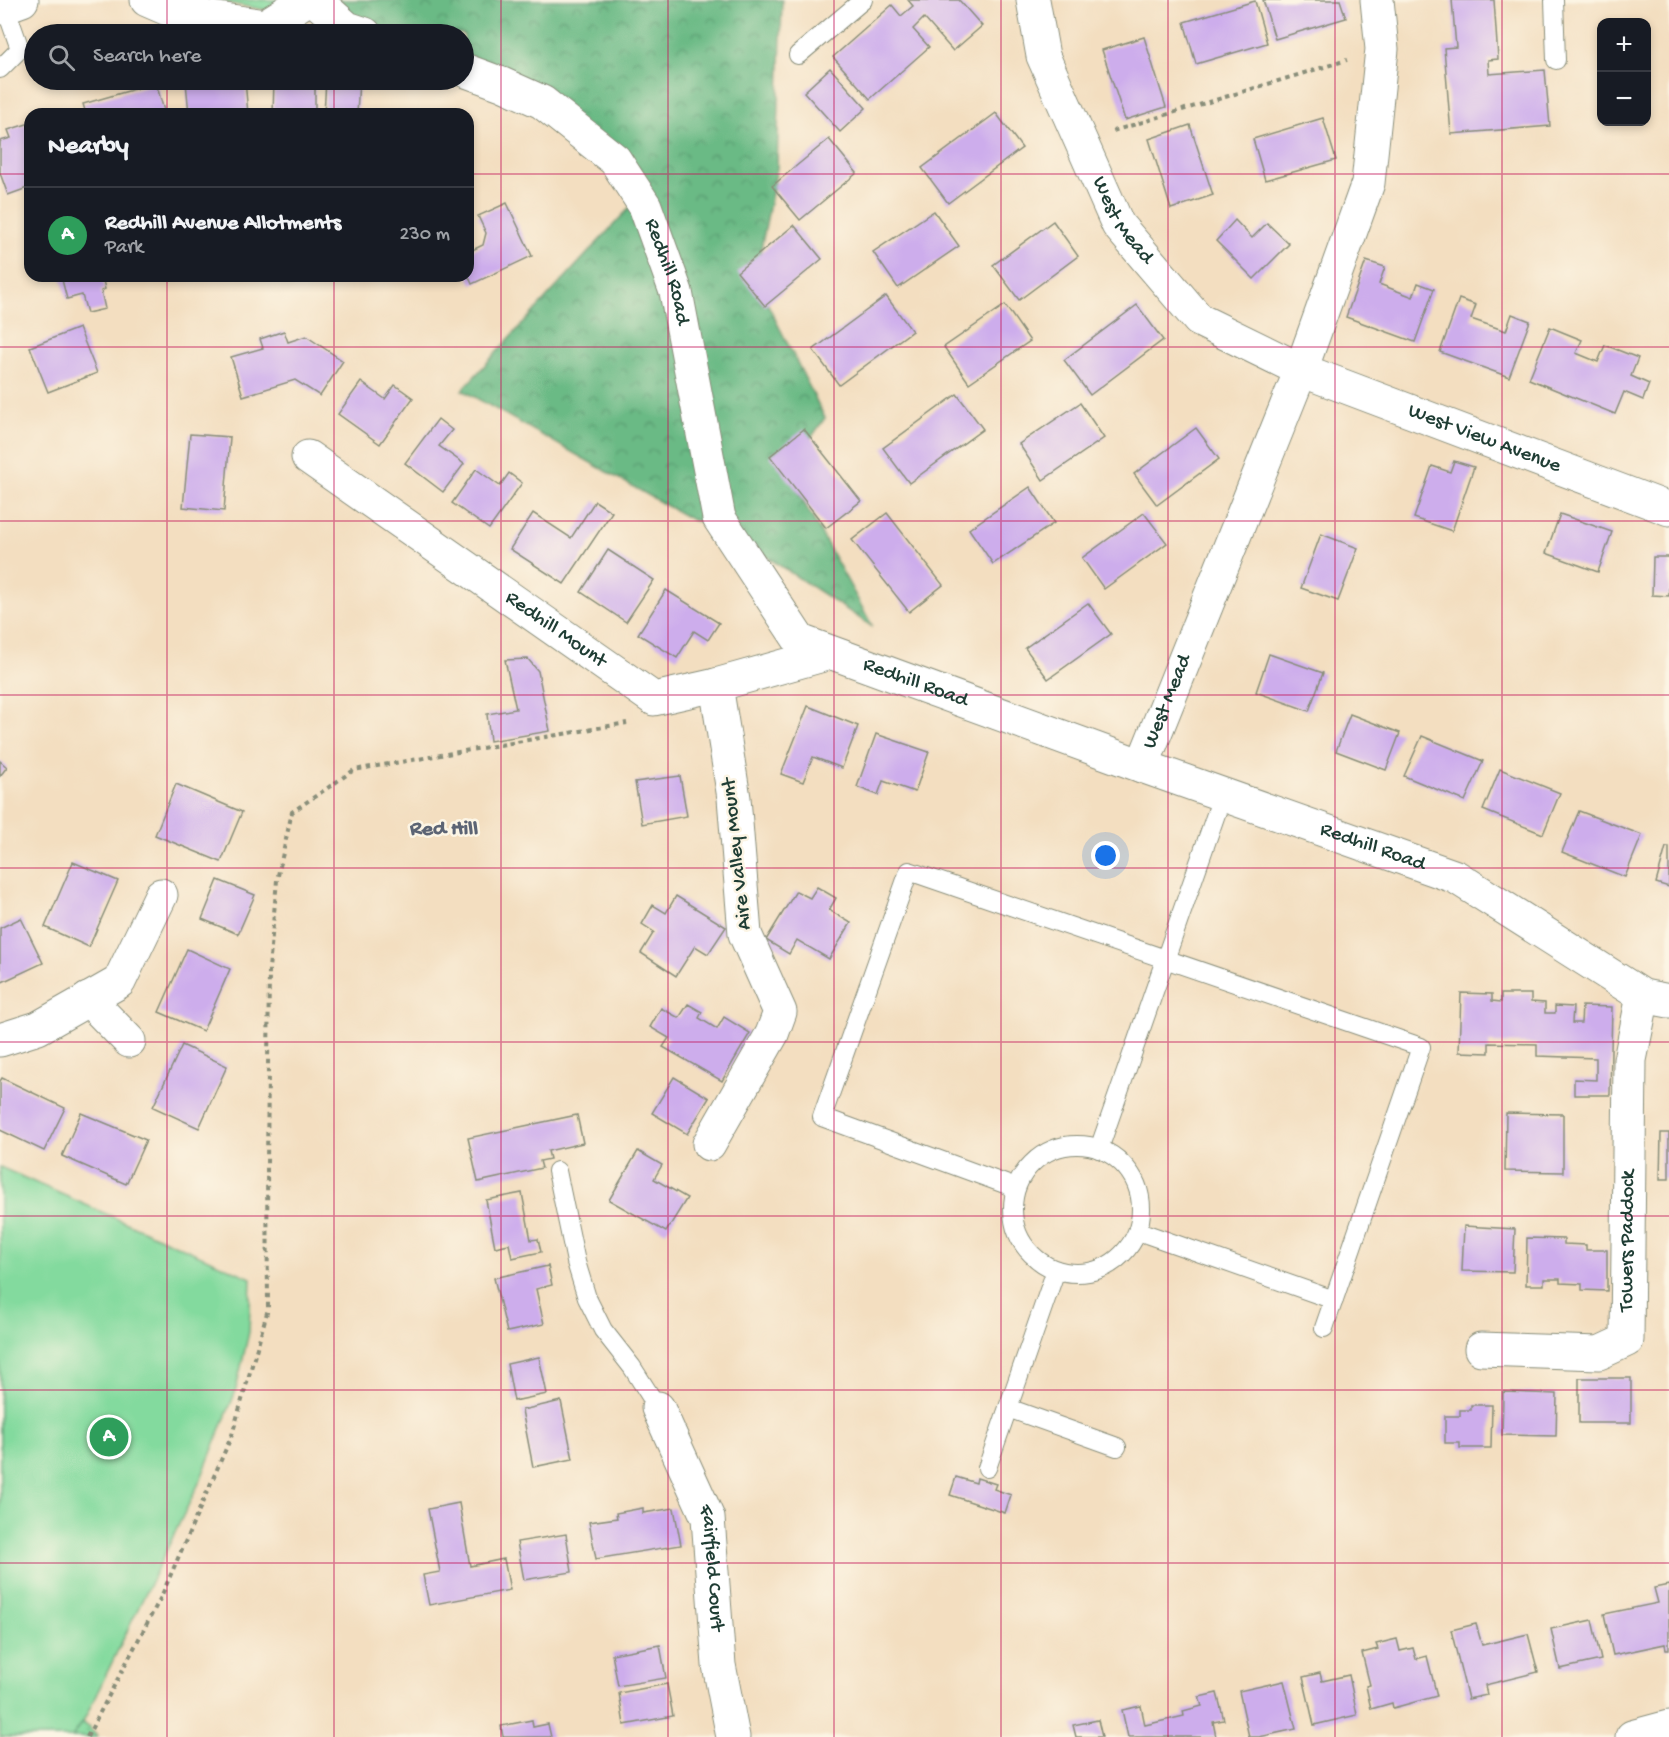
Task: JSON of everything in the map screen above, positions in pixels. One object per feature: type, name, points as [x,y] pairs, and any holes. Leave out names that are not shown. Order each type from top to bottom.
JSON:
[{"type":"street","points":[[147,0],[177,13],[251,24]]},
{"type":"street","points":[[268,24],[306,0]]},
{"type":"street","points":[[315,0],[347,24]]},
{"type":"street","name":"West Mead","points":[[1032,0],[1043,56],[1118,225],[1199,320],[1300,370]]},
{"type":"street","name":"West Mead","points":[[1142,766],[1300,370],[1368,183],[1382,49],[1377,0]]},
{"type":"street","name":"Redhill Road","points":[[474,74],[542,102],[615,160],[645,206],[676,292],[719,518],[800,641],[1142,766],[1456,877],[1656,998]]},
{"type":"street","name":"West View Avenue","points":[[1300,370],[1669,509]]},
{"type":"street","name":"Redhill Mount","points":[[308,457],[654,699]]},
{"type":"street","points":[[654,699],[716,685],[830,653]]},
{"type":"street","name":"Aire Valley Mount","points":[[709,1144],[772,1034],[780,1012],[745,934],[734,798],[716,685]]},
{"type":"street","points":[[0,1040],[38,1028],[119,982],[161,895]]},
{"type":"street","name":"Towers Paddock","points":[[1481,1349],[1599,1353],[1627,1340],[1630,1060],[1656,998]]},
{"type":"street","points":[[88,999],[129,1041]]},
{"type":"street","name":"Fairfield Court","points":[[658,1408],[708,1518],[719,1665],[733,1737]]},
{"type":"street","points":[[1632,1737],[1669,1727]]},
{"type":"lane","points":[[798,55],[863,0]]},
{"type":"lane","points":[[1554,0],[1556,60]]},
{"type":"lane","points":[[0,69],[20,49],[9,5]]},
{"type":"lane","points":[[1099,1149],[1223,794]]},
{"type":"lane","points":[[1016,1188],[822,1117],[909,871],[1421,1047],[1324,1328]]},
{"type":"lane","points":[[1074,1145],[1099,1149],[1120,1162],[1135,1182],[1141,1206],[1138,1231],[1125,1252],[1105,1267],[1081,1274],[1056,1270],[1034,1258],[1019,1238],[1012,1213],[1016,1188],[1029,1166],[1049,1151],[1074,1145]]},
{"type":"lane","points":[[557,1172],[576,1262],[587,1298],[603,1330],[632,1367],[658,1408]]},
{"type":"lane","points":[[1138,1231],[1334,1300]]},
{"type":"lane","points":[[987,1468],[1056,1270]]},
{"type":"lane","points":[[1008,1408],[1117,1447]]},
{"type":"path","points":[[1080,140],[1382,49]]},
{"type":"path","points":[[87,1737],[161,1596],[232,1435],[268,1308],[269,969],[277,880],[292,812],[354,770],[634,721],[654,699]]},
{"type":"green space","points":[[211,0],[281,0],[266,10]]},
{"type":"green space","points":[[339,0],[782,0],[777,168],[755,279],[825,418],[787,472],[873,627],[720,526],[692,520],[462,390],[642,194],[522,98],[474,82],[474,24],[358,24]]},
{"type":"green space","points":[[0,1167],[251,1278],[249,1332],[235,1393],[200,1481],[83,1722],[72,1737],[0,1737]]},
{"type":"green space","points":[[83,1722],[98,1737],[72,1737]]},
{"type":"building","points":[[908,0],[959,0],[982,26],[953,51],[924,18],[913,29],[929,47],[870,99],[833,57],[892,5],[901,16],[913,6]]},
{"type":"building","points":[[1263,0],[1340,0],[1346,18],[1275,39]]},
{"type":"building","points":[[1452,0],[1494,0],[1498,59],[1488,60],[1489,74],[1545,70],[1550,126],[1451,134],[1444,48],[1456,47]]},
{"type":"building","points":[[1255,1],[1267,43],[1196,64],[1184,22]]},
{"type":"building","points":[[1144,37],[1166,107],[1125,120],[1102,50]]},
{"type":"building","points":[[830,68],[866,108],[840,132],[804,92]]},
{"type":"building","points":[[132,90],[158,90],[163,108],[84,108],[83,104]]},
{"type":"building","points":[[187,90],[246,90],[247,108],[188,108]]},
{"type":"building","points":[[274,90],[315,90],[315,108],[273,108]]},
{"type":"building","points":[[325,90],[358,90],[357,108],[324,108]]},
{"type":"building","points":[[996,113],[1022,148],[948,203],[922,168]]},
{"type":"building","points":[[1323,118],[1336,160],[1265,180],[1253,139]]},
{"type":"building","points":[[24,125],[24,189],[8,195],[0,173],[0,141],[11,138],[8,130]]},
{"type":"building","points":[[1190,125],[1213,195],[1171,209],[1149,139]]},
{"type":"building","points":[[829,139],[857,173],[800,220],[772,186]]},
{"type":"building","points":[[507,203],[532,256],[472,284],[471,282],[474,282],[474,249],[483,245],[486,233],[478,216]]},
{"type":"building","points":[[934,211],[959,246],[898,288],[873,252]]},
{"type":"building","points":[[1235,220],[1252,238],[1267,223],[1289,244],[1254,279],[1216,241]]},
{"type":"building","points":[[1053,221],[1078,256],[1019,300],[993,265]]},
{"type":"building","points":[[794,225],[822,259],[765,306],[737,272]]},
{"type":"building","points":[[1366,261],[1385,267],[1379,284],[1413,297],[1418,283],[1434,289],[1415,342],[1346,317]]},
{"type":"building","points":[[63,282],[103,282],[105,289],[101,291],[105,309],[87,313],[82,295],[67,299]]},
{"type":"building","points":[[886,296],[912,331],[839,385],[813,350]]},
{"type":"building","points":[[1459,299],[1476,305],[1471,319],[1506,331],[1512,314],[1530,321],[1509,377],[1440,352]]},
{"type":"building","points":[[1005,305],[1030,341],[969,383],[944,347]]},
{"type":"building","points":[[1137,305],[1163,340],[1090,395],[1064,360]]},
{"type":"building","points":[[1550,327],[1582,340],[1576,353],[1598,362],[1605,345],[1638,358],[1631,376],[1649,384],[1643,400],[1624,392],[1615,414],[1529,379]]},
{"type":"building","points":[[79,328],[97,373],[48,392],[30,347]]},
{"type":"building","points":[[284,331],[288,342],[306,336],[343,361],[320,396],[295,380],[243,396],[231,357],[263,348],[260,339]]},
{"type":"building","points":[[361,382],[385,399],[395,385],[413,398],[380,444],[338,414]]},
{"type":"building","points":[[957,394],[983,429],[909,483],[883,448]]},
{"type":"building","points":[[1080,403],[1104,438],[1043,480],[1019,444]]},
{"type":"building","points":[[438,419],[452,430],[439,446],[464,464],[443,492],[405,463]]},
{"type":"building","points":[[1196,428],[1219,459],[1157,505],[1134,474]]},
{"type":"building","points":[[804,429],[861,501],[826,528],[770,456]]},
{"type":"building","points":[[190,434],[230,437],[224,511],[183,507]]},
{"type":"building","points":[[1454,461],[1474,467],[1452,531],[1414,518],[1432,466],[1450,472]]},
{"type":"building","points":[[476,469],[500,486],[509,473],[522,483],[489,529],[452,503]]},
{"type":"building","points":[[1030,487],[1054,523],[993,564],[969,529]]},
{"type":"building","points":[[595,501],[612,512],[564,584],[510,549],[533,513],[571,538]]},
{"type":"building","points":[[887,513],[943,585],[909,612],[852,540]]},
{"type":"building","points":[[1144,513],[1167,543],[1104,589],[1082,558]]},
{"type":"building","points":[[1560,514],[1612,532],[1598,572],[1546,553]]},
{"type":"building","points":[[1321,534],[1358,548],[1338,601],[1301,588]]},
{"type":"building","points":[[608,550],[654,580],[626,622],[581,592]]},
{"type":"building","points":[[1653,557],[1669,557],[1669,596],[1652,595]]},
{"type":"building","points":[[666,590],[719,623],[708,640],[694,631],[677,658],[638,634]]},
{"type":"building","points":[[1088,603],[1111,634],[1048,679],[1025,648]]},
{"type":"building","points":[[1269,654],[1323,673],[1309,711],[1256,692]]},
{"type":"building","points":[[528,659],[538,671],[550,731],[490,741],[487,714],[516,709],[505,660]]},
{"type":"building","points":[[808,706],[858,726],[842,768],[813,757],[803,782],[781,774]]},
{"type":"building","points":[[1350,714],[1400,733],[1386,770],[1336,751]]},
{"type":"building","points":[[876,734],[929,752],[915,792],[883,781],[878,795],[857,787]]},
{"type":"building","points":[[1422,736],[1483,761],[1465,801],[1404,776]]},
{"type":"building","points":[[0,761],[7,767],[0,776]]},
{"type":"building","points":[[1500,769],[1560,793],[1543,834],[1483,810]]},
{"type":"building","points":[[680,776],[687,816],[642,824],[635,782]]},
{"type":"building","points":[[176,784],[242,812],[221,862],[155,835]]},
{"type":"building","points":[[1579,811],[1642,835],[1625,877],[1562,852]]},
{"type":"building","points":[[1666,847],[1669,847],[1669,887],[1656,883]]},
{"type":"building","points":[[73,862],[118,881],[89,947],[45,927]]},
{"type":"building","points":[[218,880],[255,895],[238,934],[202,919]]},
{"type":"building","points":[[817,887],[836,898],[829,910],[851,923],[829,959],[797,940],[789,954],[766,940],[796,891],[810,898]]},
{"type":"building","points":[[676,896],[726,927],[708,954],[695,946],[676,976],[641,953],[654,932],[642,924],[653,905],[666,913]]},
{"type":"building","points":[[21,918],[43,963],[0,983],[0,928]]},
{"type":"building","points":[[187,949],[230,969],[203,1031],[159,1012]]},
{"type":"building","points":[[1461,993],[1492,994],[1492,1001],[1501,1002],[1501,994],[1531,994],[1531,1002],[1545,1003],[1545,1013],[1555,1013],[1555,1006],[1573,1007],[1572,1023],[1581,1023],[1582,1006],[1612,1007],[1610,1095],[1574,1095],[1574,1079],[1596,1080],[1596,1058],[1537,1056],[1537,1044],[1489,1043],[1489,1053],[1459,1052]]},
{"type":"building","points":[[688,1004],[702,1012],[699,1018],[717,1029],[724,1017],[750,1033],[722,1081],[663,1047],[669,1038],[650,1027],[661,1008],[679,1018]]},
{"type":"building","points":[[182,1045],[227,1066],[199,1128],[153,1107]]},
{"type":"building","points":[[674,1077],[709,1098],[687,1134],[652,1113]]},
{"type":"building","points":[[2,1078],[65,1108],[44,1151],[0,1130],[0,1081]]},
{"type":"building","points":[[81,1113],[146,1140],[126,1184],[62,1156]]},
{"type":"building","points":[[1506,1113],[1563,1114],[1563,1172],[1505,1171]]},
{"type":"building","points":[[577,1115],[583,1143],[548,1151],[550,1159],[540,1161],[542,1168],[478,1182],[468,1138]]},
{"type":"building","points":[[1661,1133],[1669,1133],[1669,1179],[1660,1179]]},
{"type":"building","points":[[638,1151],[662,1165],[654,1179],[687,1198],[666,1232],[609,1200]]},
{"type":"building","points":[[522,1193],[531,1240],[538,1239],[541,1252],[512,1258],[509,1244],[495,1247],[486,1200]]},
{"type":"building","points":[[1464,1226],[1515,1229],[1513,1272],[1462,1271]]},
{"type":"building","points":[[1527,1238],[1564,1239],[1564,1244],[1586,1245],[1586,1250],[1607,1250],[1607,1291],[1582,1290],[1582,1284],[1560,1283],[1560,1279],[1544,1279],[1544,1285],[1526,1285]]},
{"type":"building","points":[[548,1266],[552,1285],[536,1289],[544,1324],[507,1332],[494,1278]]},
{"type":"building","points":[[539,1357],[547,1394],[514,1401],[507,1364]]},
{"type":"building","points":[[1579,1378],[1631,1378],[1631,1423],[1579,1423]]},
{"type":"building","points":[[1503,1392],[1557,1394],[1556,1436],[1502,1435]]},
{"type":"building","points":[[561,1401],[573,1459],[533,1467],[522,1410]]},
{"type":"building","points":[[1471,1405],[1492,1405],[1491,1448],[1460,1448],[1460,1443],[1445,1443],[1445,1416],[1460,1416],[1460,1410],[1471,1410]]},
{"type":"building","points":[[956,1477],[976,1483],[977,1478],[996,1484],[994,1489],[1011,1495],[1005,1513],[950,1495]]},
{"type":"building","points":[[459,1503],[470,1566],[504,1559],[510,1590],[429,1605],[423,1575],[440,1572],[428,1509]]},
{"type":"building","points":[[643,1508],[643,1513],[674,1508],[681,1545],[596,1559],[589,1522],[617,1518],[616,1513]]},
{"type":"building","points":[[566,1534],[572,1572],[524,1580],[517,1542]]},
{"type":"building","points":[[1669,1585],[1669,1649],[1666,1649],[1665,1644],[1613,1655],[1604,1614],[1658,1603],[1654,1588]]},
{"type":"building","points":[[1592,1620],[1601,1660],[1560,1669],[1551,1629]]},
{"type":"building","points":[[1476,1624],[1482,1645],[1528,1634],[1538,1672],[1485,1685],[1487,1695],[1468,1699],[1451,1630]]},
{"type":"building","points":[[1397,1639],[1400,1651],[1413,1648],[1416,1659],[1427,1656],[1437,1696],[1393,1708],[1392,1703],[1371,1709],[1366,1686],[1370,1685],[1362,1653],[1378,1649],[1376,1644]]},
{"type":"building","points":[[660,1645],[666,1678],[618,1686],[612,1654]]},
{"type":"building","points":[[1320,1673],[1322,1681],[1349,1675],[1357,1715],[1314,1725],[1303,1677]]},
{"type":"building","points":[[1284,1681],[1296,1729],[1249,1737],[1239,1691]]},
{"type":"building","points":[[667,1684],[673,1716],[624,1725],[619,1693]]},
{"type":"building","points":[[1217,1693],[1224,1720],[1213,1722],[1216,1737],[1128,1737],[1122,1710],[1141,1706],[1145,1725],[1184,1716],[1183,1711],[1202,1706],[1199,1697]]},
{"type":"building","points":[[532,1720],[533,1727],[548,1724],[551,1737],[503,1737],[501,1726]]},
{"type":"building","points":[[1098,1720],[1102,1737],[1076,1737],[1073,1725]]},
{"type":"place","name":"Redhill Avenue Allotments","points":[[109,1437]]},
{"type":"district","name":"Red Hill","points":[[444,830]]}]
